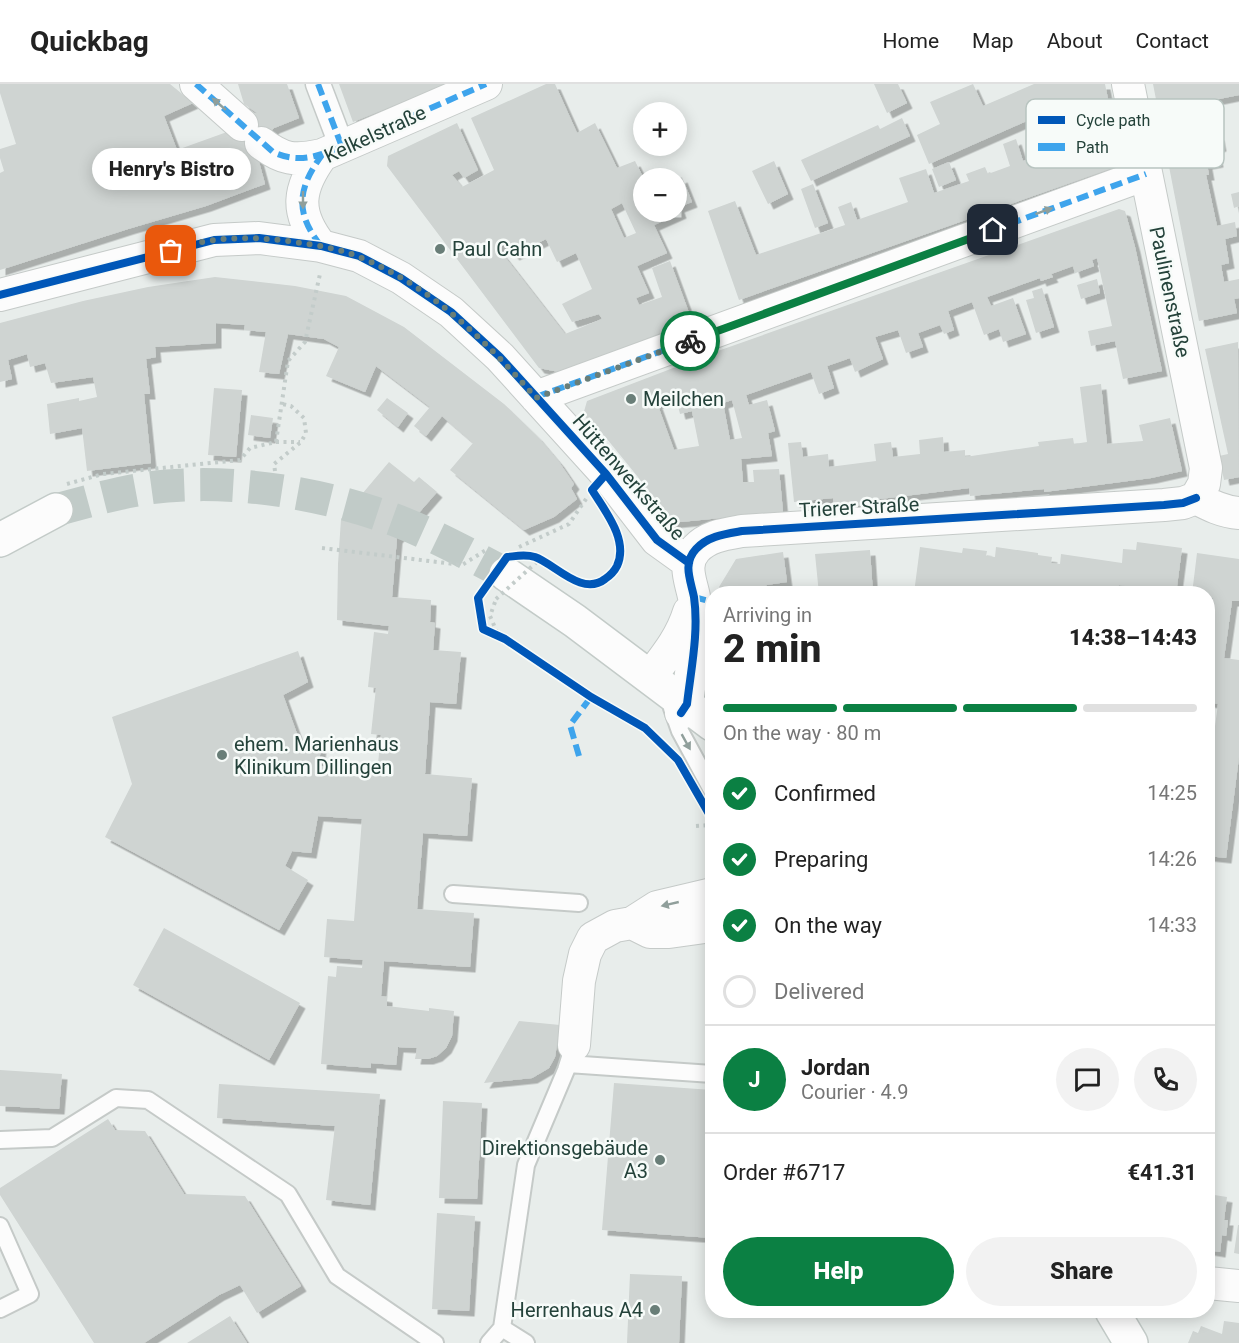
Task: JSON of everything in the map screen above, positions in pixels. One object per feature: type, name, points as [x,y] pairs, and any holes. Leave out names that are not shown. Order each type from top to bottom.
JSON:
[{"type":"main road","points":[[0,540],[56,510]]},
{"type":"main road","points":[[501,566],[671,696],[705,719]]},
{"type":"main road","points":[[671,696],[705,740]]},
{"type":"main road","points":[[1116,1318],[1131,1343]]},
{"type":"street","points":[[196,84],[273,152],[285,158],[302,159],[332,151],[318,84]]},
{"type":"street","name":"Kelkelstraße","points":[[323,246],[307,224],[301,202],[306,180],[332,151],[486,84]]},
{"type":"street","name":"Paulinenstraße","points":[[1128,84],[1131,99]]},
{"type":"street","name":"Paulinenstraße","points":[[1145,168],[1206,468],[1204,484],[1196,498]]},
{"type":"street","points":[[536,398],[1146,174]]},
{"type":"street","name":"Hüttenwerkstraße","points":[[0,295],[214,240],[259,238],[323,246],[359,256],[401,278],[451,312],[500,357],[606,474],[657,540],[689,563]]},
{"type":"street","points":[[1196,498],[1209,505],[1239,513]]},
{"type":"street","name":"Trierer Straße","points":[[689,563],[694,550],[710,538],[742,531],[1164,506],[1196,498]]},
{"type":"street","points":[[671,696],[703,600],[688,576],[689,563]]},
{"type":"street","points":[[671,696],[671,650],[703,600]]},
{"type":"street","points":[[571,1054],[579,981],[585,954],[593,938],[615,926],[632,922],[657,907],[705,896]]},
{"type":"street","points":[[632,922],[650,932],[705,927]]},
{"type":"street","points":[[1215,1284],[1239,1286]]},
{"type":"lane","points":[[671,696],[680,731],[705,777]]},
{"type":"lane","points":[[453,894],[579,903]]},
{"type":"lane","points":[[489,1343],[502,1328],[526,1165],[571,1054],[705,1073]]},
{"type":"lane","points":[[0,1140],[52,1138],[116,1098],[148,1100],[288,1194],[337,1276],[435,1343]]},
{"type":"lane","points":[[0,1226],[30,1294],[0,1309]]},
{"type":"lane","points":[[502,1328],[526,1343]]},
{"type":"path","points":[[276,442],[288,361],[305,342],[323,246]]},
{"type":"path","points":[[275,471],[274,464],[301,442],[306,433],[304,418],[291,406],[282,404]]},
{"type":"path","points":[[80,478],[240,459],[249,448],[276,442],[301,442]]},
{"type":"path","points":[[499,637],[490,616],[501,566],[522,545],[568,524],[592,490]]},
{"type":"path","points":[[322,548],[462,565],[501,566],[540,560]]},
{"type":"path","points":[[696,826],[705,825]]},
{"type":"building","points":[[0,84],[170,84],[193,103],[164,116],[177,150],[238,128],[257,113],[244,104],[238,84],[287,84],[299,118],[274,128],[255,147],[265,184],[206,206],[0,270],[0,173],[4,171],[0,149],[16,144],[0,93]]},
{"type":"building","points":[[339,84],[447,84],[353,122]]},
{"type":"building","points":[[546,84],[555,84],[577,133],[595,123],[617,168],[635,161],[638,168],[633,168],[633,222],[661,222],[654,225],[667,253],[637,266],[649,293],[636,298],[639,305],[662,297],[652,268],[670,261],[692,321],[559,372],[539,368],[387,166],[388,156],[457,123],[478,170],[464,178],[459,171],[452,175],[462,187],[494,170],[471,118]],"holes":[[[622,203],[636,233],[624,238],[611,209]],[[546,239],[557,262],[576,253],[592,289],[562,304],[572,322],[599,314],[602,319],[565,334],[498,248],[505,244],[514,255]]]},
{"type":"building","points":[[874,84],[898,84],[907,103],[887,113]]},
{"type":"building","points":[[973,84],[983,106],[1034,84],[1105,84],[1108,99],[1026,99],[1026,121],[929,164],[917,135],[940,124],[930,102]]},
{"type":"building","points":[[1153,84],[1239,84],[1239,95],[1219,99],[1156,99]]},
{"type":"building","points":[[902,118],[910,136],[811,181],[801,160],[878,125],[880,129]]},
{"type":"building","points":[[1016,139],[1023,161],[1026,160],[1026,168],[1113,168],[739,300],[708,211],[735,201],[756,255],[845,225],[838,207],[851,202],[857,220],[908,202],[899,178],[926,169],[934,193],[969,181],[966,174],[985,167],[988,174],[1010,166],[1003,144]]},
{"type":"building","points":[[774,161],[788,194],[768,204],[752,171]]},
{"type":"building","points":[[949,162],[956,180],[939,187],[932,169]]},
{"type":"building","points":[[1169,168],[1208,168],[1209,175],[1206,175],[1217,226],[1235,222],[1237,236],[1225,239],[1229,263],[1221,265],[1224,282],[1239,279],[1239,298],[1234,299],[1237,313],[1199,321]]},
{"type":"building","points":[[813,184],[828,223],[815,228],[801,189]]},
{"type":"building","points":[[687,190],[692,202],[687,204]]},
{"type":"building","points":[[1239,192],[1239,206],[1234,208],[1231,194]]},
{"type":"building","points":[[1119,209],[1125,211],[1135,247],[1162,371],[1123,379],[1115,341],[1091,346],[1088,331],[1112,326],[1097,258],[1092,260],[1094,266],[1075,273],[1073,266],[1051,274],[1053,277],[1041,281],[1040,278],[987,297],[991,306],[1013,298],[1026,334],[1003,342],[999,329],[984,335],[972,302],[948,311],[954,330],[944,334],[940,325],[918,333],[923,347],[906,353],[898,330],[875,337],[883,359],[855,372],[850,358],[827,366],[834,388],[819,394],[811,372],[746,395],[749,405],[767,400],[775,431],[768,433],[772,456],[741,459],[743,482],[754,482],[753,470],[779,469],[783,512],[670,523],[638,477],[603,434],[583,415],[587,401],[715,352]],"holes":[[[676,398],[680,414],[692,411],[699,446],[674,450],[657,403]],[[732,400],[742,438],[730,440],[723,403]]]},
{"type":"building","points":[[215,277],[295,286],[346,296],[404,327],[504,404],[537,436],[574,484],[571,488],[577,499],[554,517],[524,530],[450,470],[473,443],[470,440],[442,416],[426,436],[414,426],[430,407],[376,366],[365,392],[326,376],[339,347],[324,339],[288,334],[279,374],[259,372],[266,332],[244,330],[245,325],[216,323],[216,343],[155,347],[156,357],[146,359],[150,394],[144,394],[151,463],[87,471],[82,428],[50,434],[47,404],[97,397],[93,377],[51,383],[45,363],[30,367],[27,354],[8,360],[12,379],[0,382],[0,323],[148,287]]},
{"type":"building","points":[[1097,279],[1100,293],[1081,299],[1077,285]]},
{"type":"building","points":[[1042,288],[1054,327],[1036,333],[1026,300],[1034,298],[1032,291]]},
{"type":"building","points":[[1238,342],[1239,477],[1224,480],[1219,456],[1228,454],[1205,349]]},
{"type":"building","points":[[1101,384],[1107,444],[1143,441],[1139,425],[1170,418],[1182,471],[1151,478],[1044,492],[1044,489],[970,496],[969,488],[880,499],[880,503],[834,509],[833,498],[794,502],[788,443],[801,442],[803,457],[828,454],[829,467],[876,461],[874,444],[891,442],[893,457],[920,454],[919,440],[943,437],[944,452],[965,450],[965,457],[1039,446],[1038,442],[1073,438],[1074,444],[1087,442],[1080,387]]},
{"type":"building","points":[[214,388],[242,390],[236,457],[208,455]]},
{"type":"building","points":[[387,398],[408,413],[398,427],[377,410]]},
{"type":"building","points":[[251,415],[273,418],[270,438],[248,435]]},
{"type":"building","name":"ehem. Marienhaus Klinikum Dillingen","points":[[389,462],[414,482],[419,477],[437,492],[397,538],[392,597],[431,600],[430,622],[435,623],[433,650],[461,652],[456,704],[430,702],[425,774],[472,778],[467,836],[423,833],[417,909],[474,913],[470,967],[384,961],[381,996],[387,997],[387,1006],[429,1011],[429,1008],[454,1011],[452,1036],[446,1048],[437,1056],[415,1059],[417,1048],[398,1047],[396,1065],[371,1063],[371,1068],[321,1064],[328,976],[336,977],[337,966],[362,968],[363,960],[324,957],[327,919],[354,921],[362,819],[318,816],[311,853],[292,851],[285,866],[308,880],[279,930],[105,837],[132,784],[112,717],[298,651],[308,682],[283,695],[300,742],[321,745],[319,766],[377,773],[381,735],[371,734],[376,688],[368,687],[374,632],[388,634],[389,626],[337,620],[338,564],[341,519]]},
{"type":"building","points":[[1137,542],[1182,548],[1177,586],[915,586],[920,547],[962,553],[963,548],[987,551],[986,556],[995,557],[996,547],[1038,553],[1038,555],[1052,557],[1051,563],[1060,564],[1061,554],[1122,563],[1123,549],[1136,550]]},
{"type":"building","points":[[870,550],[872,586],[818,586],[815,554]]},
{"type":"building","points":[[783,552],[787,582],[767,586],[720,586],[736,559]]},
{"type":"building","points":[[1197,553],[1239,559],[1239,601],[1232,601],[1224,658],[1239,660],[1239,757],[1226,858],[1215,857],[1215,726],[1218,704],[1215,703],[1215,586],[1193,586]]},
{"type":"building","points":[[164,928],[300,1003],[269,1060],[133,985]]},
{"type":"building","points":[[519,1021],[560,1025],[555,1057],[549,1068],[532,1078],[484,1083]]},
{"type":"building","points":[[0,1070],[62,1074],[59,1109],[0,1106]]},
{"type":"building","name":"Direktionsgebäude A3","points":[[614,1083],[705,1090],[705,1237],[602,1230]]},
{"type":"building","points":[[219,1084],[380,1094],[370,1205],[326,1200],[335,1126],[217,1118]]},
{"type":"building","points":[[443,1101],[482,1103],[477,1199],[439,1198]]},
{"type":"building","points":[[108,1119],[115,1130],[145,1131],[184,1194],[245,1196],[301,1286],[257,1313],[240,1285],[219,1295],[144,1343],[94,1343],[0,1195],[0,1188]]},
{"type":"building","points":[[1215,1195],[1227,1197],[1224,1220],[1228,1220],[1226,1236],[1222,1235],[1220,1252],[1215,1251]]},
{"type":"building","points":[[437,1213],[475,1216],[469,1311],[432,1309]]},
{"type":"building","points":[[1239,1225],[1239,1254],[1234,1253]]},
{"type":"building","name":"Herrenhaus A4","points":[[630,1274],[682,1276],[679,1343],[627,1343]]},
{"type":"building","points":[[230,1316],[247,1343],[187,1343]]},
{"type":"building","points":[[1224,1321],[1239,1323],[1239,1343],[1188,1343],[1193,1331],[1198,1333],[1201,1326],[1222,1334]]},
{"type":"tunnel","points":[[56,510],[153,487],[225,485],[283,491],[340,503],[395,520],[506,574]]},
{"type":"marked path","points":[[196,84],[273,152],[291,158],[316,156],[342,147],[486,84]]},
{"type":"marked path","points":[[318,84],[342,147]]},
{"type":"marked path","points":[[321,246],[306,222],[302,200],[308,178],[322,155]]},
{"type":"marked path","points":[[536,397],[1146,174]]},
{"type":"marked path","points":[[694,597],[705,600]]},
{"type":"marked path","points":[[579,756],[570,725],[591,697]]},
{"type":"cycle path","points":[[0,295],[214,240],[259,238],[321,246],[359,256],[401,278],[451,312],[500,357],[606,474],[657,540],[689,563]]},
{"type":"cycle path","points":[[606,474],[592,490],[609,516],[618,536],[620,556],[613,572],[596,584],[587,584],[578,582],[535,557],[524,555],[507,557],[478,598],[483,629],[505,639],[591,697],[645,728],[678,760],[705,807]]},
{"type":"cycle path","points":[[681,713],[687,704],[695,637],[694,597],[688,567],[689,561],[696,549],[711,538],[742,531],[1164,505],[1183,503],[1196,498]]},
{"type":"way so far","points":[[171,251],[214,240],[259,238],[321,246],[359,256],[401,278],[451,312],[500,357],[536,398],[690,341]]},
{"type":"place","name":"Paul Cahn","points":[[440,249]]},
{"type":"place","name":"Henry's Bistro","points":[[171,251]]},
{"type":"place","name":"Meilchen","points":[[631,399]]},
{"type":"place","name":"ehem. Marienhaus Klinikum Dillingen","points":[[222,755]]},
{"type":"place","name":"Direktionsgebäude A3","points":[[660,1160]]},
{"type":"place","name":"Herrenhaus A4","points":[[655,1310]]},
{"type":"route","points":[[690,341],[993,230]]}]
